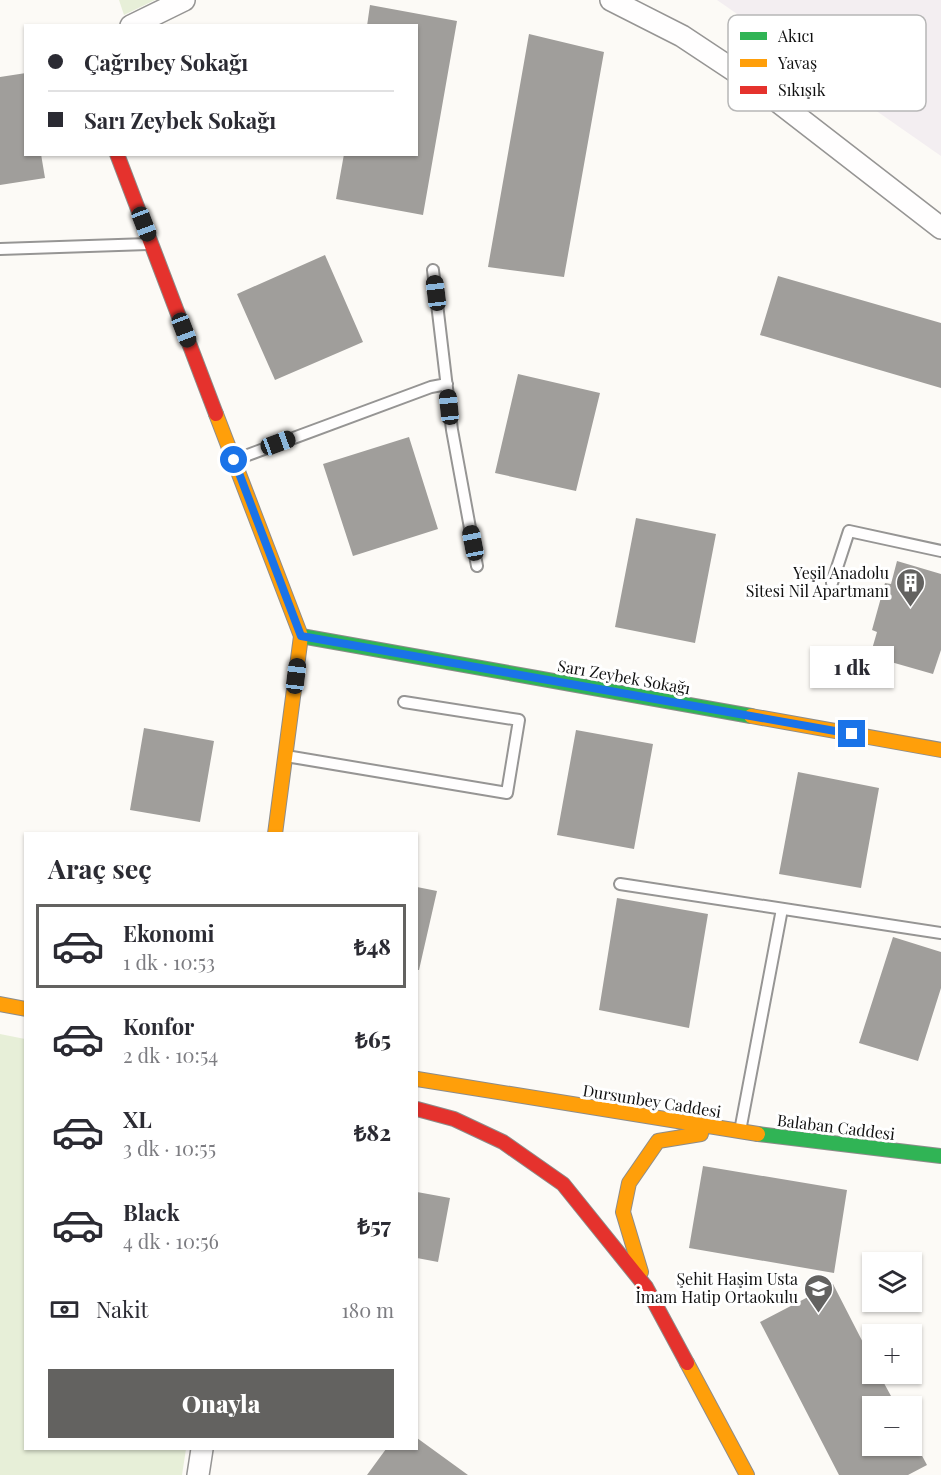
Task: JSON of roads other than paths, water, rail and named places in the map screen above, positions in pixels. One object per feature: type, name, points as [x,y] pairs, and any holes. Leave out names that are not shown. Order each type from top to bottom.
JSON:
[{"type":"street","points":[[134,24],[184,0]]},
{"type":"street","points":[[611,0],[682,36],[728,66]]},
{"type":"street","points":[[790,111],[941,228]]},
{"type":"street","points":[[118,156],[301,636],[275,832]]},
{"type":"street","name":"Sarı Zeybek Sokağı","points":[[301,636],[941,750]]},
{"type":"street","points":[[0,1004],[24,1009]]},
{"type":"street","name":"Dursunbey Caddesi","points":[[418,1079],[734,1130]]},
{"type":"street","name":"Dursunbey Caddesi","points":[[418,1108],[454,1119],[503,1142],[563,1184],[645,1287],[747,1475]]},
{"type":"street","name":"Dursunbey Caddesi","points":[[645,1287],[623,1212],[629,1183],[658,1141],[734,1130]]},
{"type":"street","name":"Balaban Caddesi","points":[[734,1130],[941,1156]]},
{"type":"street","points":[[198,1475],[202,1450]]},
{"type":"lane","points":[[0,249],[151,244]]},
{"type":"lane","points":[[433,270],[452,430],[477,566]]},
{"type":"lane","points":[[234,460],[431,387],[447,384]]},
{"type":"lane","points":[[832,583],[849,531],[941,551]]},
{"type":"lane","points":[[285,756],[507,793],[519,720],[404,702]]},
{"type":"lane","points":[[620,884],[941,933]]},
{"type":"lane","points":[[734,1130],[782,909]]},
{"type":"place","name":"Yeşil Anadolu Sitesi Nil Apartmanı","points":[[910,608]]},
{"type":"place","name":"Şehit Haşim Usta İmam Hatip Ortaokulu","points":[[819,1314]]}]
